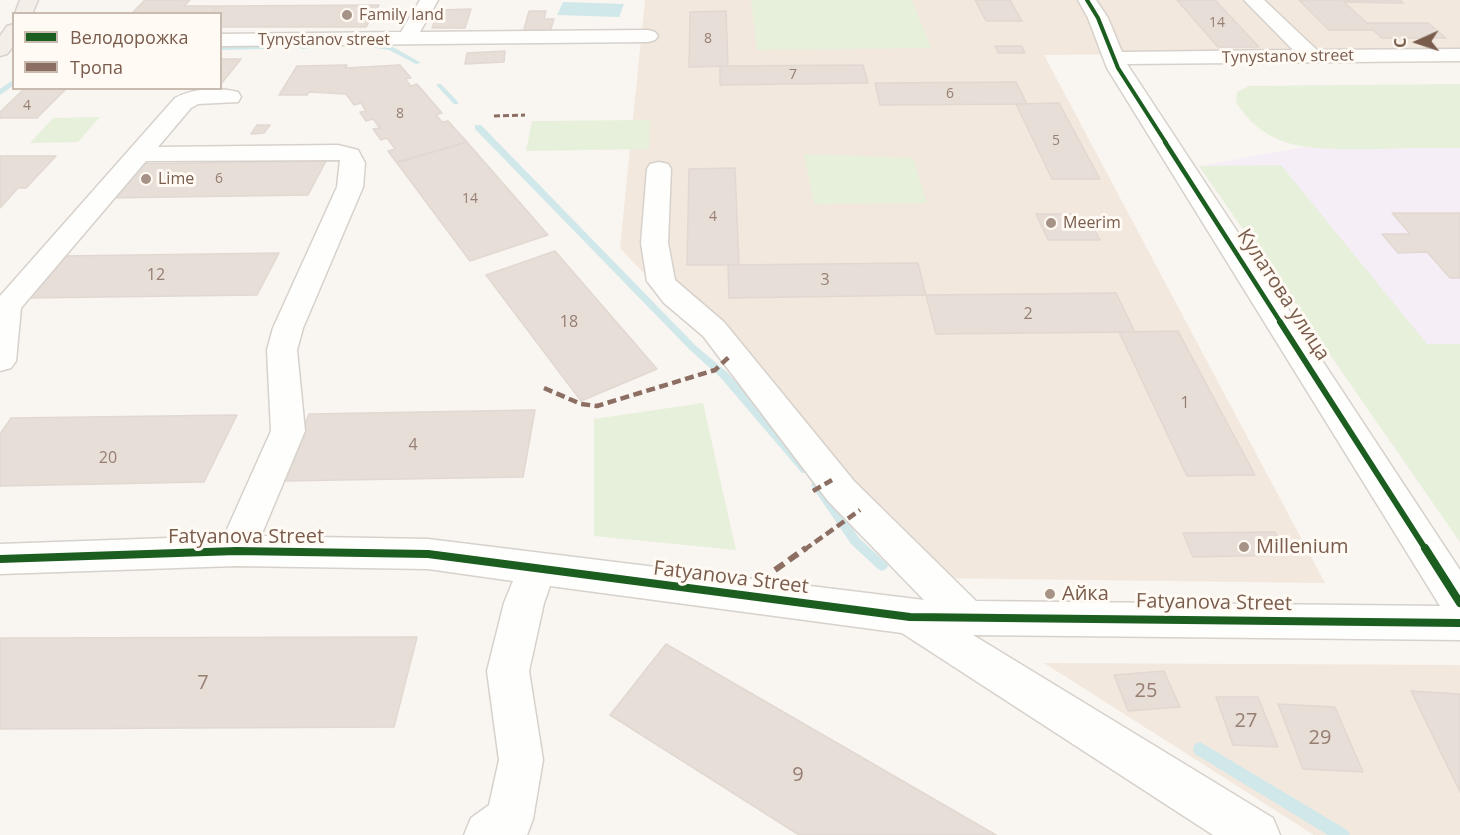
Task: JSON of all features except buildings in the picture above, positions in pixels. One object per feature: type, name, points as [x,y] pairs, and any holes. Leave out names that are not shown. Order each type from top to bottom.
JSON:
[{"type":"street","points":[[406,40],[429,0]]},
{"type":"street","name":"Кулатова улица","points":[[1087,0],[1125,78],[1460,603]]},
{"type":"street","points":[[1253,0],[1312,57]]},
{"type":"street","name":"Tynystanov street","points":[[222,40],[428,40],[648,36]]},
{"type":"street","name":"Tynystanov street","points":[[1116,58],[1460,55]]},
{"type":"street","points":[[0,361],[7,306],[136,154],[183,102],[194,97],[230,97]]},
{"type":"street","points":[[136,154],[338,152],[350,155],[353,163],[350,188],[282,350],[288,431],[236,551]]},
{"type":"street","points":[[659,168],[655,260],[660,280],[679,302],[707,322],[720,337],[776,413],[843,493],[966,617]]},
{"type":"street","name":"Fatyanova Street","points":[[0,559],[236,551],[428,554],[910,617],[1460,623]]},
{"type":"street","points":[[488,835],[510,819],[521,760],[508,672],[524,603],[537,570]]},
{"type":"street","points":[[910,617],[1256,835]]},
{"type":"shaded area","points":[[645,0],[1460,0],[1460,50],[1044,55],[1325,583],[930,578],[620,248]]},
{"type":"shaded area","points":[[1460,119],[1460,542],[1199,166]]},
{"type":"shaded area","points":[[1044,663],[1460,665],[1460,835],[1314,835]]},
{"type":"green space","points":[[751,0],[912,0],[931,48],[757,50]]},
{"type":"green space","points":[[1460,84],[1460,148],[1332,149],[1296,145],[1279,140],[1263,131],[1249,119],[1236,102],[1237,92],[1249,86]]},
{"type":"green space","points":[[100,117],[78,142],[30,143],[53,118]]},
{"type":"green space","points":[[650,120],[649,149],[526,151],[532,121]]},
{"type":"green space","points":[[804,154],[913,158],[927,203],[814,204]]},
{"type":"green space","points":[[1281,165],[1427,344],[1460,344],[1460,542],[1199,166]]},
{"type":"green space","points":[[703,403],[736,550],[594,536],[594,419]]},
{"type":"water","points":[[563,2],[624,4],[619,17],[557,15]]},
{"type":"waterway","points":[[371,46],[391,48],[418,63]]},
{"type":"waterway","points":[[222,48],[267,47]]},
{"type":"waterway","points":[[302,47],[308,47]]},
{"type":"waterway","points":[[0,93],[12,83]]},
{"type":"waterway","points":[[439,85],[456,103]]},
{"type":"waterway","points":[[478,127],[693,348],[724,375],[806,470]]},
{"type":"waterway","points":[[817,485],[855,541],[882,566]]},
{"type":"waterway","points":[[1200,749],[1342,835]]},
{"type":"marked path","points":[[494,116],[525,115]]},
{"type":"marked path","points":[[544,388],[581,404],[597,406],[715,370],[731,355]]},
{"type":"marked path","points":[[813,491],[832,480]]},
{"type":"marked path","points":[[775,570],[860,510]]},
{"type":"cycle path","points":[[1087,0],[1098,18],[1118,68],[1460,603]]},
{"type":"cycle path","points":[[0,559],[236,551],[428,554],[910,617],[1460,623]]},
{"type":"place","name":"Family land","points":[[347,15]]},
{"type":"place","name":"Lime","points":[[146,179]]},
{"type":"place","name":"Meerim","points":[[1051,223]]},
{"type":"place","name":"Millenium","points":[[1244,547]]},
{"type":"place","name":"Айка","points":[[1050,594]]}]
